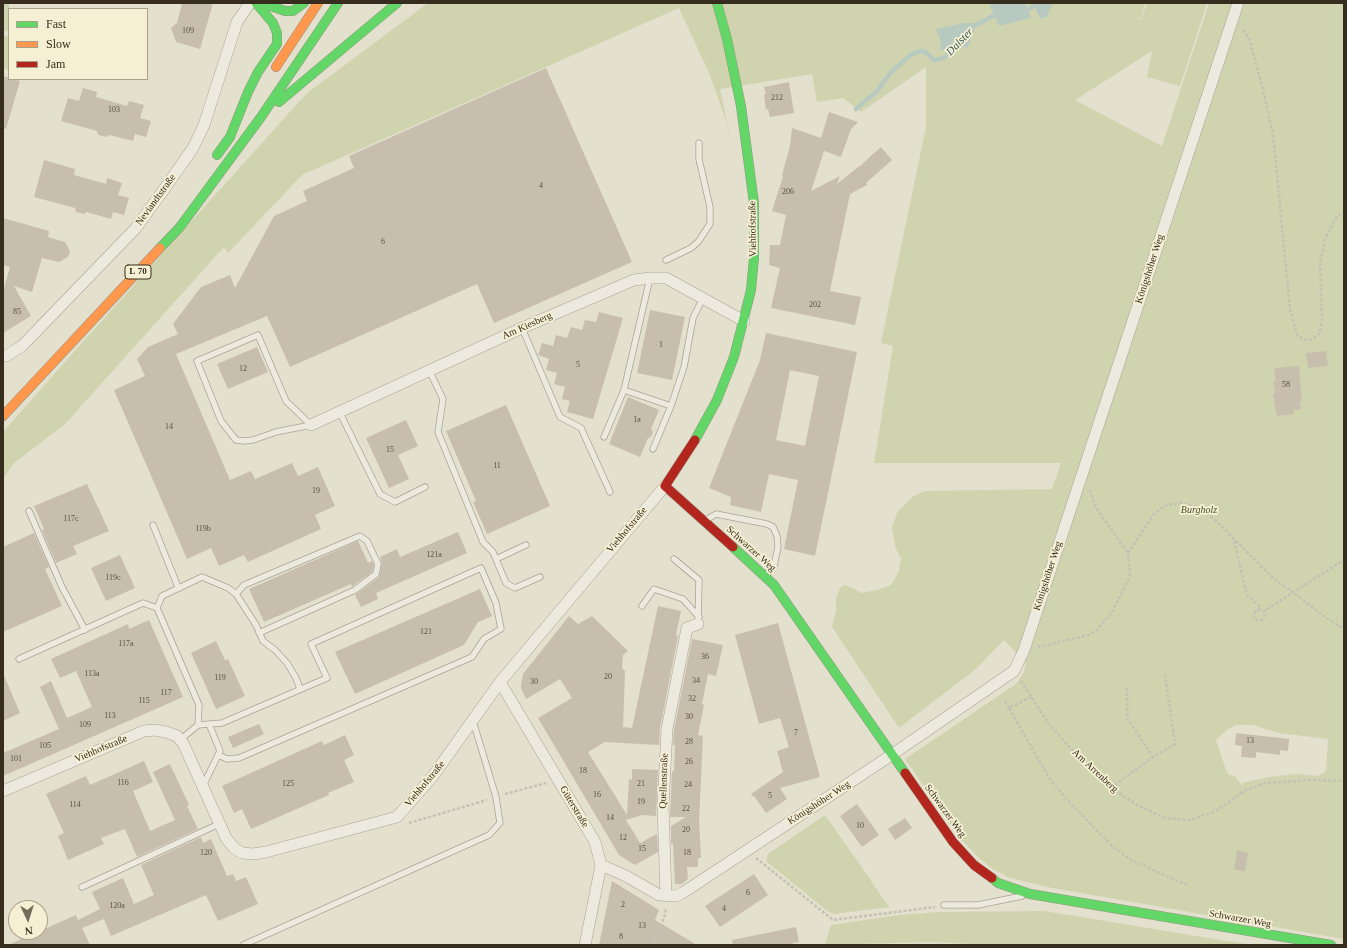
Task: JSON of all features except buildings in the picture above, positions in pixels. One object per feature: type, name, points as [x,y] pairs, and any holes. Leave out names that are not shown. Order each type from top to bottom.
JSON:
[{"type":"main road","points":[[230,137],[248,92],[258,72],[277,44],[277,33],[274,23],[256,3]]},
{"type":"main road","points":[[262,3],[285,11],[300,7],[304,3]]},
{"type":"main road","points":[[272,72],[318,3]]},
{"type":"main road","name":"L 70","points":[[3,416],[180,227],[261,118],[338,3]]},
{"type":"main road","name":"L 70","points":[[261,118],[396,3]]},
{"type":"main road","name":"Viehhofstraße","points":[[665,486],[685,457],[717,400],[734,357],[744,321],[754,258],[754,202],[741,106],[727,39],[717,3]]},
{"type":"main road","points":[[212,162],[255,98]]},
{"type":"main road","name":"Schwarzer Weg","points":[[665,486],[774,585],[952,842],[974,865],[998,883],[1030,894],[1331,945]]},
{"type":"street","name":"Neviandtstraße","points":[[3,356],[6,356],[22,346],[131,234],[193,148],[204,125],[237,22],[250,3]]},
{"type":"street","name":"Königshöher Weg","points":[[666,896],[676,896],[684,892],[891,755],[1014,671],[1024,650],[1238,3]]},
{"type":"street","name":"Am Kiesberg","points":[[311,425],[522,328],[634,280],[666,278],[744,321]]},
{"type":"street","name":"Viehhofstraße","points":[[3,790],[144,731],[155,730],[177,736],[183,743],[226,838],[234,848],[242,853],[253,854],[266,852],[397,817],[433,776],[500,682],[665,486]]},
{"type":"street","name":"Quellenstraße","points":[[666,896],[663,807],[667,729],[687,628],[698,621]]},
{"type":"street","name":"Güterstraße","points":[[500,682],[595,842],[601,865],[585,945]]},
{"type":"street","points":[[601,865],[626,876],[659,895],[666,896]]},
{"type":"lane","points":[[666,260],[691,248],[698,242],[710,224],[710,208],[699,159],[699,143]]},
{"type":"lane","points":[[604,436],[624,390],[650,278]]},
{"type":"lane","points":[[653,449],[671,406],[684,367],[694,318],[704,298]]},
{"type":"lane","points":[[522,328],[560,417],[581,428],[610,492]]},
{"type":"lane","points":[[258,335],[286,401],[311,425],[276,432],[253,440],[236,440],[222,421],[197,360],[258,335]]},
{"type":"lane","points":[[429,370],[443,399],[438,432],[483,542],[494,552],[506,584],[515,588],[540,577]]},
{"type":"lane","points":[[624,390],[671,406]]},
{"type":"lane","points":[[339,411],[380,494],[395,502],[425,488]]},
{"type":"lane","points":[[29,511],[62,587],[84,630]]},
{"type":"lane","points":[[704,522],[716,514],[767,524],[772,527],[777,536],[778,547],[774,566],[765,576]]},
{"type":"lane","points":[[154,525],[178,587]]},
{"type":"lane","points":[[236,594],[244,585],[360,536],[367,541],[378,564],[376,574],[355,590],[259,633]]},
{"type":"lane","points":[[496,559],[526,545]]},
{"type":"lane","points":[[674,559],[699,580],[698,621]]},
{"type":"lane","points":[[180,740],[198,725],[222,723],[327,678],[311,644],[481,568],[496,604],[501,629],[484,639],[472,657],[239,758],[227,759],[218,755]]},
{"type":"lane","points":[[198,725],[199,705],[157,608],[162,596],[178,587],[202,577],[228,588],[236,594],[263,641],[275,650],[287,663],[296,678],[300,689]]},
{"type":"lane","points":[[642,606],[654,589],[683,599],[698,621]]},
{"type":"lane","points":[[19,659],[143,603],[157,608]]},
{"type":"lane","points":[[244,945],[488,835],[500,823],[496,797],[473,721]]},
{"type":"lane","points":[[202,786],[220,751],[209,724]]},
{"type":"lane","points":[[82,887],[219,824]]},
{"type":"lane","points":[[944,906],[978,905],[1030,894]]},
{"type":"path","points":[[1234,17],[1249,38],[1273,134],[1290,309],[1297,335],[1305,340],[1312,339],[1319,334],[1322,321],[1320,262],[1326,237],[1336,218],[1344,211]]},
{"type":"path","points":[[1024,650],[1088,635],[1097,630],[1111,614],[1130,576],[1128,553],[1096,508],[1088,484],[1081,477]]},
{"type":"path","points":[[1128,553],[1154,514],[1164,506],[1180,503],[1198,507],[1214,519],[1234,541],[1276,581],[1344,630]]},
{"type":"path","points":[[1234,541],[1247,595],[1260,607],[1260,609],[1256,610],[1253,616],[1257,620],[1262,620],[1265,615],[1264,611],[1344,560]]},
{"type":"path","name":"Am Arrenberg","points":[[1014,671],[1048,723],[1081,760],[1111,788],[1139,806],[1165,818],[1192,820],[1216,811],[1246,790],[1264,783],[1310,780],[1344,781]]},
{"type":"path","points":[[1111,788],[1175,744],[1165,675]]},
{"type":"path","points":[[787,687],[797,684]]},
{"type":"path","points":[[1127,688],[1127,718],[1153,758]]},
{"type":"path","points":[[1009,708],[1031,697]]},
{"type":"path","points":[[1005,701],[1049,778],[1072,805],[1113,847],[1131,860],[1187,885]]},
{"type":"path","points":[[406,824],[558,780]]},
{"type":"path","points":[[746,851],[833,920],[944,906]]},
{"type":"path","points":[[653,945],[666,915],[666,896]]},
{"type":"green space","points":[[3,3],[9,3],[8,32],[3,30]]},
{"type":"green space","name":"Burgholz","points":[[428,3],[1145,3],[1141,18],[1133,18],[1141,19],[1147,3],[1207,3],[1180,86],[1147,77],[1152,51],[1075,100],[1162,146],[1209,3],[1344,3],[1344,939],[1052,888],[1010,878],[991,868],[960,838],[905,759],[1016,684],[1024,672],[1026,663],[1004,640],[976,669],[899,728],[832,627],[836,611],[836,598],[840,588],[845,585],[862,593],[891,585],[899,571],[901,559],[895,546],[892,527],[898,511],[912,497],[925,491],[1052,489],[1061,463],[874,463],[893,346],[881,343],[926,127],[926,67],[861,112],[843,98],[817,102],[812,74],[720,89],[733,152],[726,121],[709,73],[679,8],[302,175],[228,253],[224,247],[65,424],[13,464],[3,479],[3,432],[306,94]],"holes":[[[1236,725],[1253,725],[1279,733],[1328,739],[1326,771],[1318,776],[1296,774],[1268,777],[1242,783],[1242,786],[1235,776],[1229,775],[1226,770],[1216,740],[1228,729]]]},
{"type":"green space","points":[[3,35],[8,36],[8,70],[3,68]]},
{"type":"green space","points":[[825,815],[889,907],[834,914],[827,911],[766,861],[768,854]]},
{"type":"green space","points":[[1044,911],[1252,945],[996,945],[929,942],[821,945],[825,944],[831,925],[899,915],[939,912]]},
{"type":"water","points":[[989,3],[1026,3],[1031,18],[999,26]]},
{"type":"water","points":[[1034,3],[1053,3],[1047,17],[1041,19],[1037,13]]},
{"type":"water","points":[[963,23],[973,23],[976,25],[968,47],[939,50],[941,42],[936,29]]},
{"type":"waterway","name":"Dalster","points":[[1022,11],[1028,10],[1036,3]]},
{"type":"waterway","name":"Dalster","points":[[973,28],[976,25],[999,14]]},
{"type":"waterway","name":"Dalster","points":[[856,109],[877,91],[891,72],[912,54],[921,51],[925,52],[934,60],[944,58],[958,44]]},
{"type":"traffic: fast","points":[[217,155],[230,137],[248,92],[258,72],[277,44],[277,33],[273,23],[256,3]]},
{"type":"traffic: fast","points":[[262,3],[285,11],[293,11],[304,3]]},
{"type":"traffic: fast","points":[[160,248],[180,227],[261,117],[338,3]]},
{"type":"traffic: fast","points":[[279,102],[397,3]]},
{"type":"traffic: fast","points":[[695,440],[717,400],[734,357],[751,290],[754,258],[754,203],[741,106],[727,39],[717,3]]},
{"type":"traffic: fast","points":[[733,547],[774,585],[905,773]]},
{"type":"traffic: fast","points":[[992,878],[998,883],[1030,894],[1331,945]]},
{"type":"traffic: slow","points":[[276,67],[318,3]]},
{"type":"traffic: slow","points":[[3,416],[160,248]]},
{"type":"traffic: jam","points":[[695,440],[665,486],[733,547]]},
{"type":"traffic: jam","points":[[905,773],[953,842],[974,865],[992,878]]}]
